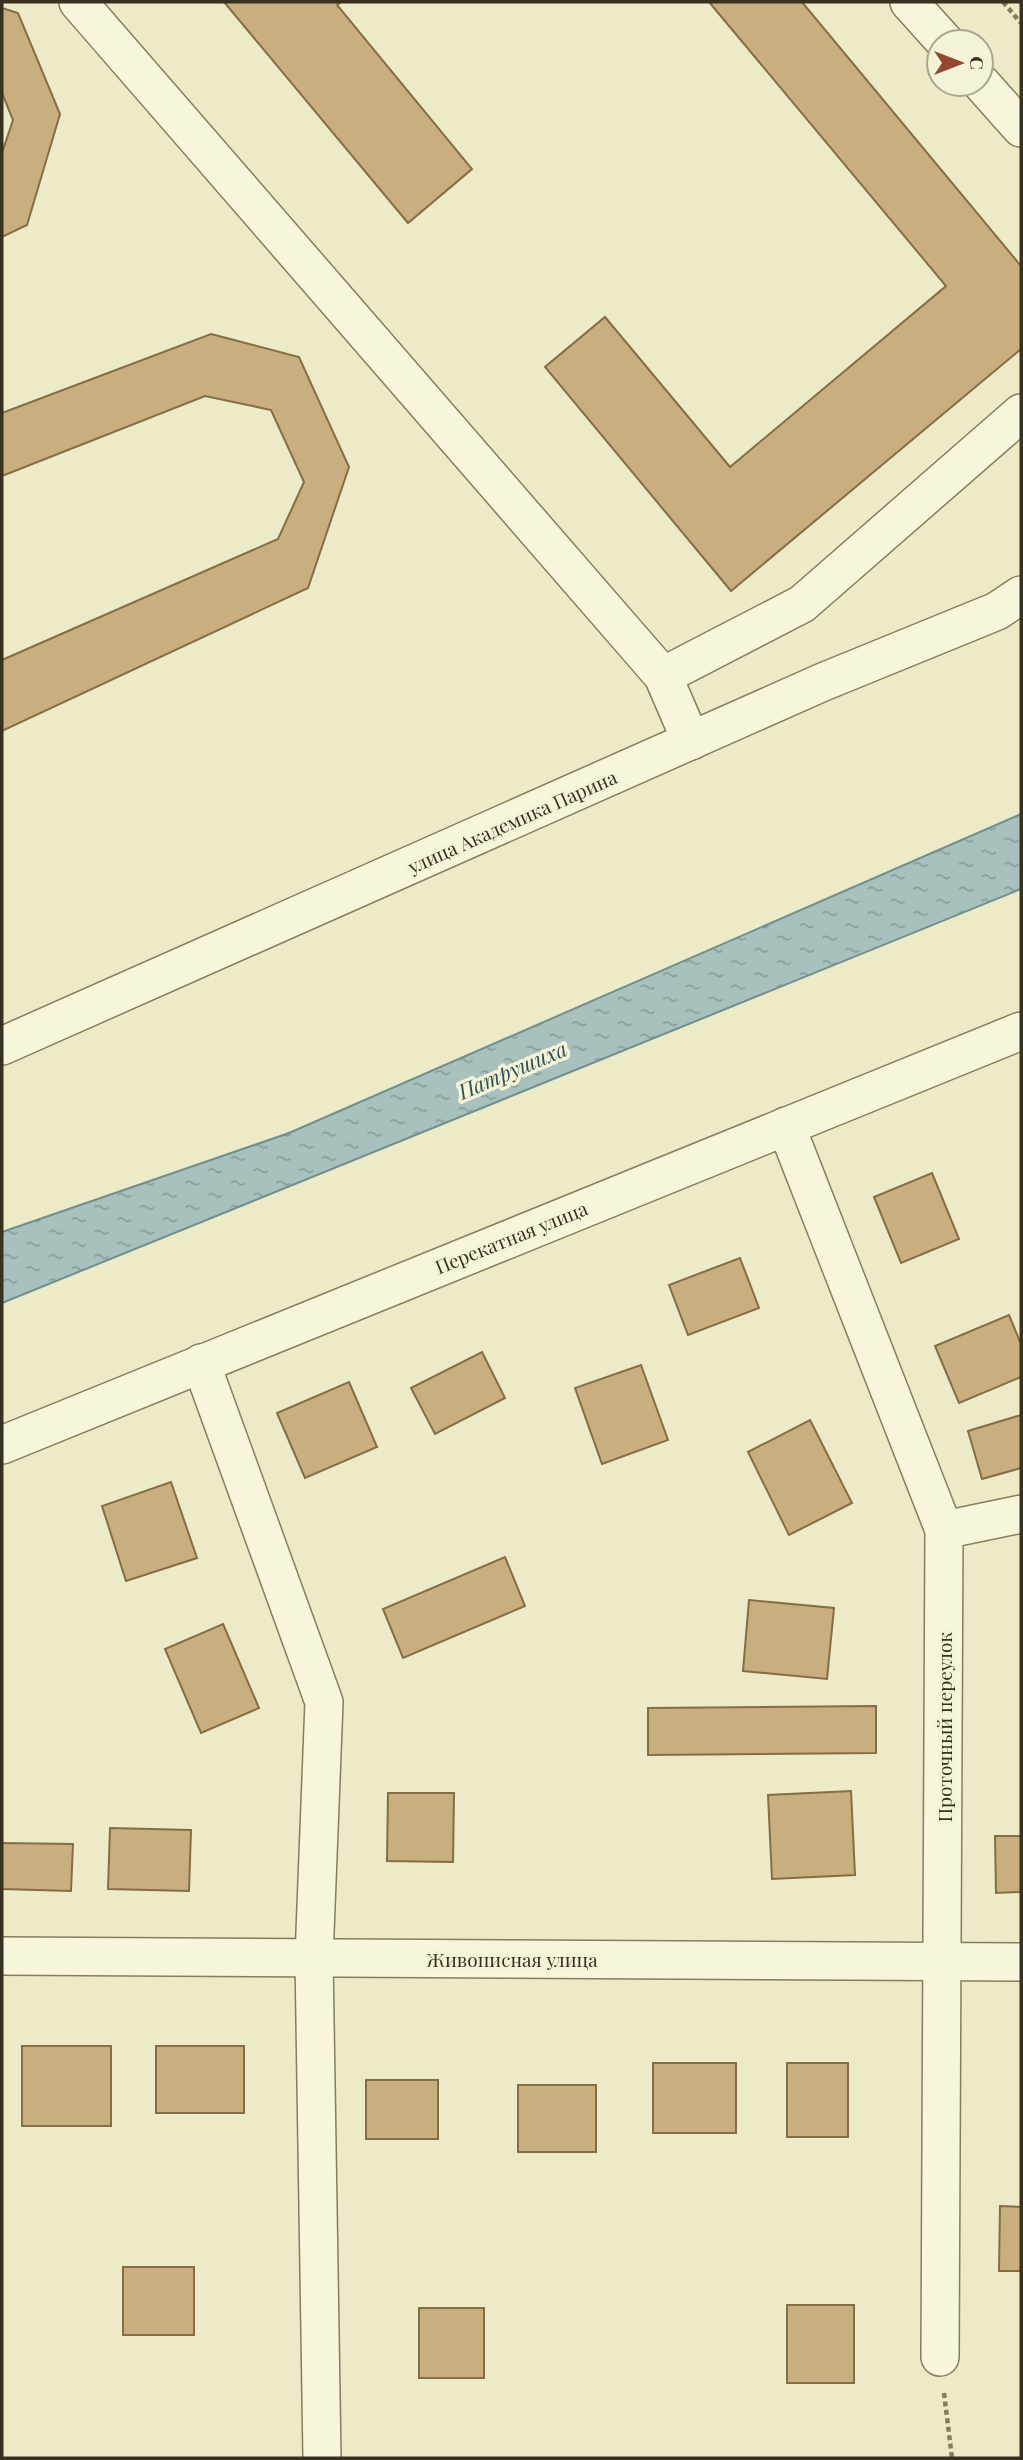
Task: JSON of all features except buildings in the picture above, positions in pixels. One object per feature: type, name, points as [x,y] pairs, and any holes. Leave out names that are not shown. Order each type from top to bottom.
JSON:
[{"type":"street","points":[[78,2],[663,676],[691,741]]},
{"type":"street","points":[[909,2],[932,28]]},
{"type":"street","points":[[994,98],[1021,128]]},
{"type":"street","points":[[663,676],[802,604],[1021,413]]},
{"type":"street","name":"улица Академика Парина","points":[[2,1046],[823,682],[996,611],[1021,595]]},
{"type":"street","name":"Перекатная улица","points":[[2,1445],[1021,1031]]},
{"type":"street","name":"Проточный переулок","points":[[786,1126],[944,1530],[940,2357]]},
{"type":"street","points":[[201,1363],[324,1702],[314,1958],[322,2458]]},
{"type":"street","points":[[944,1530],[1021,1514]]},
{"type":"street","name":"Живописная улица","points":[[2,1956],[1021,1962]]},
{"type":"path","points":[[1003,2],[1021,23]]},
{"type":"path","points":[[940,2357],[952,2458]]},
{"type":"water","name":"Патрушиха","points":[[1021,814],[1021,889],[2,1303],[2,1232],[289,1133]]}]
